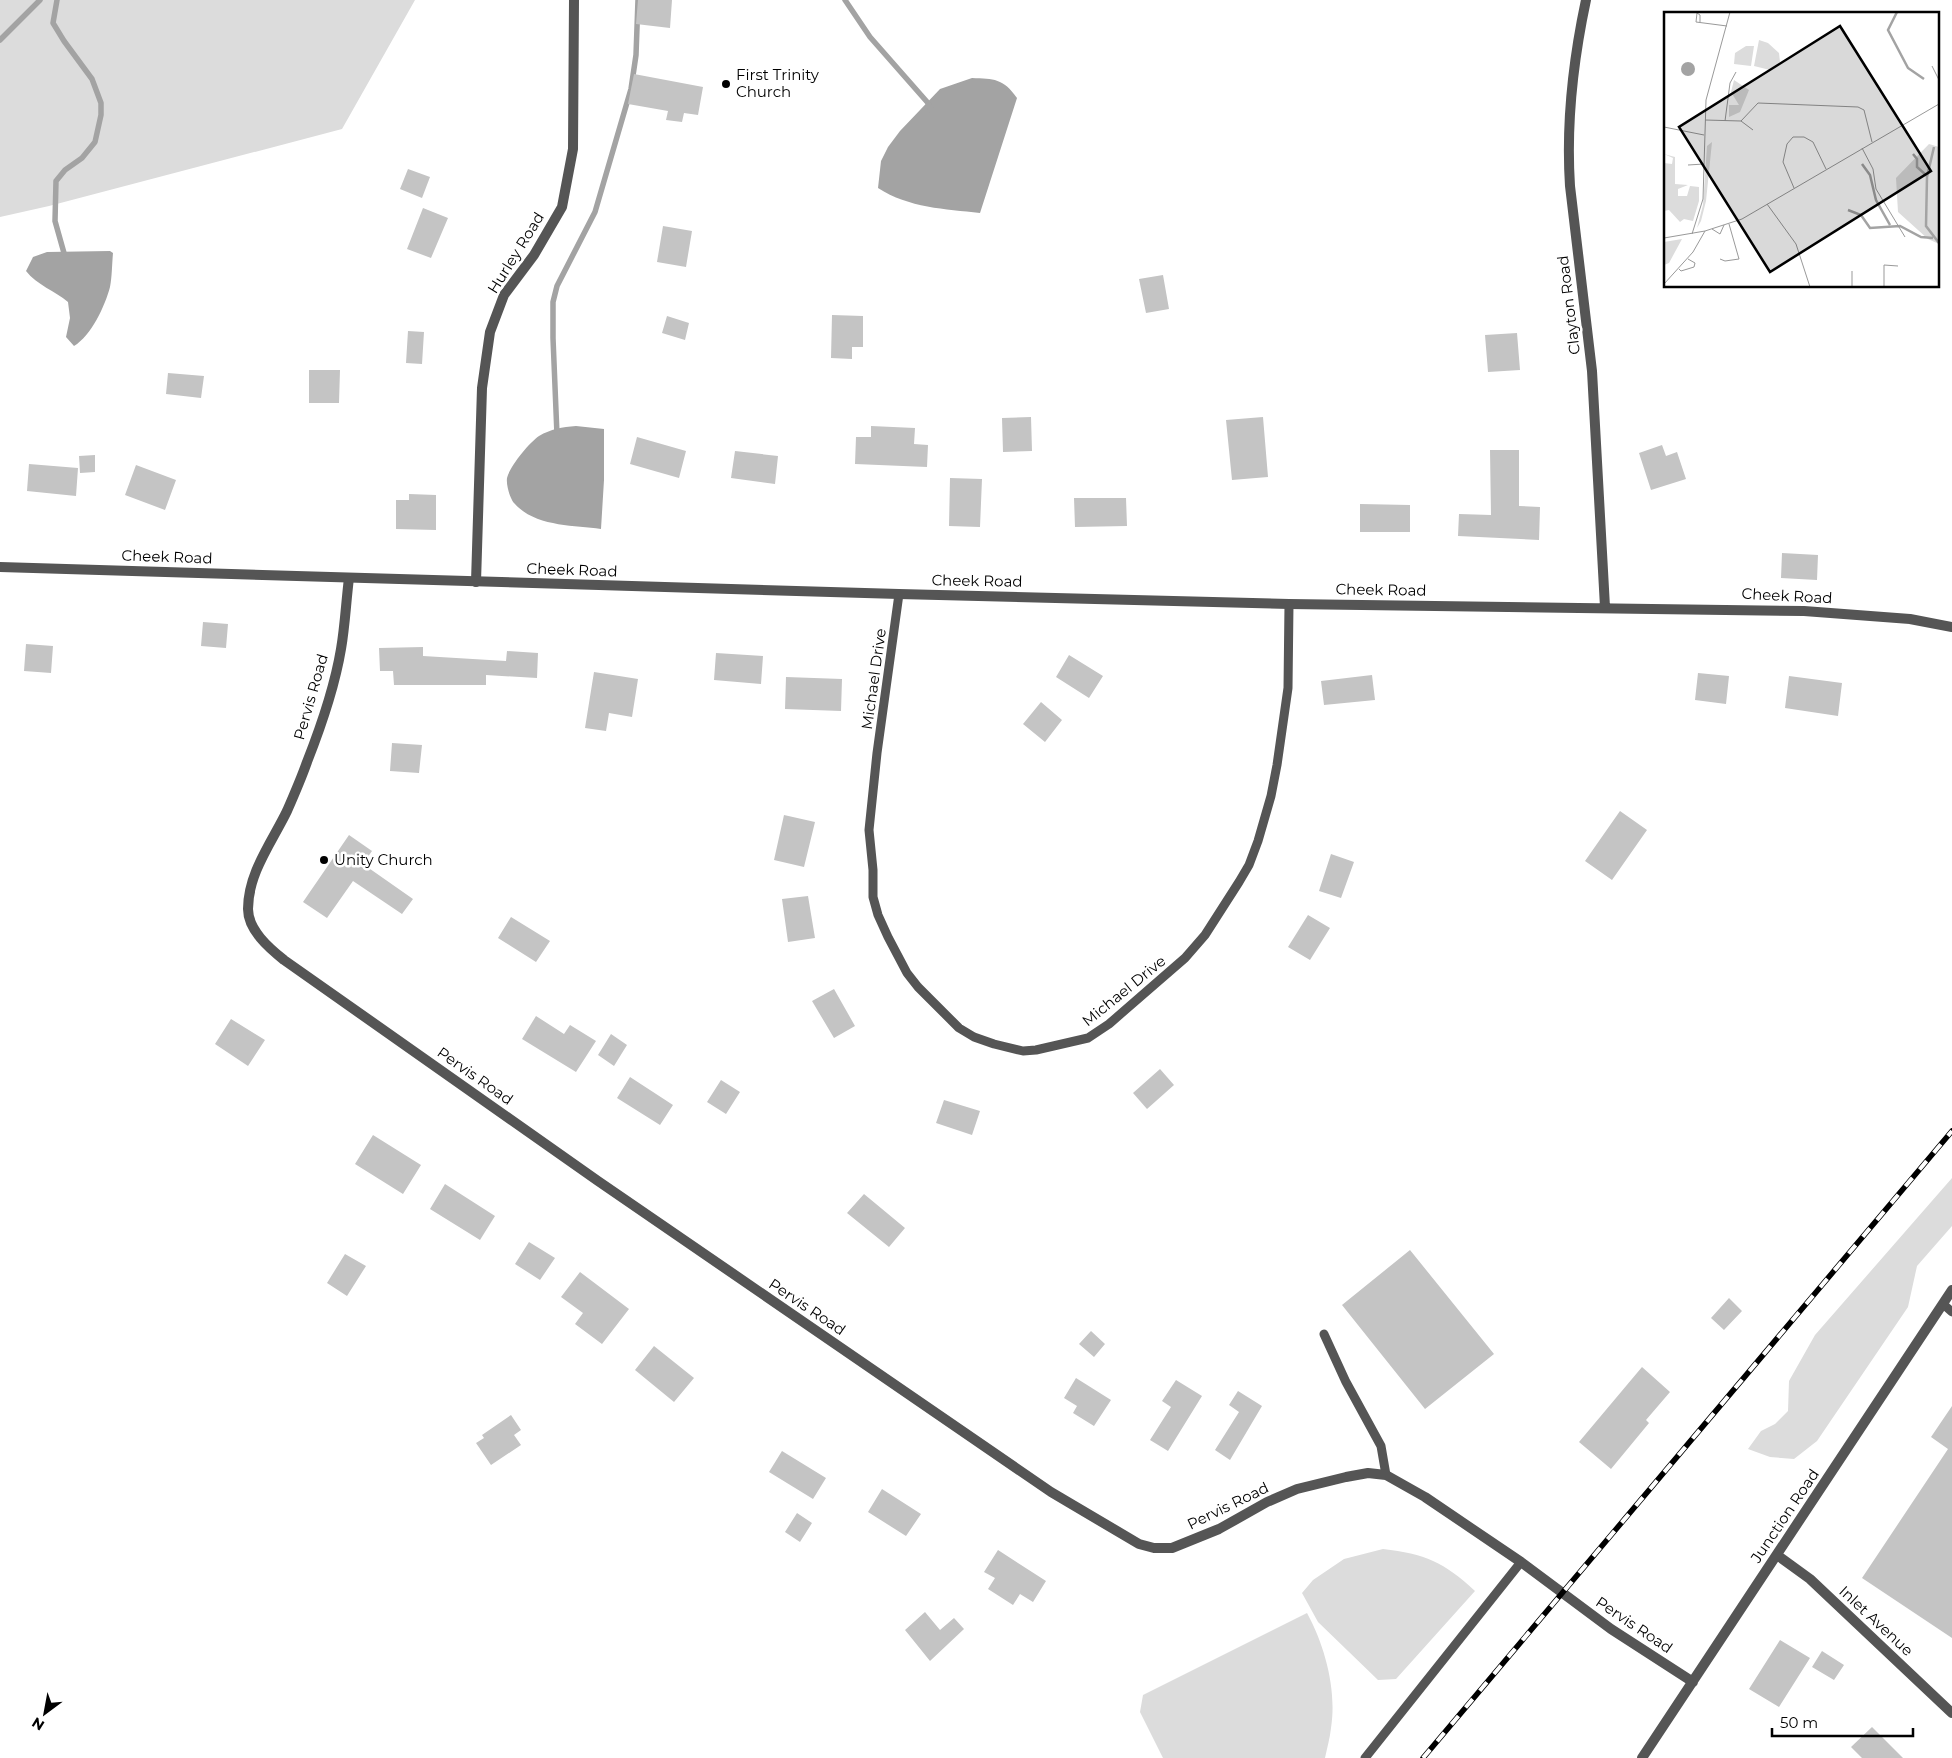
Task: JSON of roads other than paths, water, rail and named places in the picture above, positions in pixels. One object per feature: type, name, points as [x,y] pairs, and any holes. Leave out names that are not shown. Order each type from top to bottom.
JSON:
[{"type":"street","name":"Hurley Road","points":[[476,582],[482,388],[490,332],[504,295],[534,255],[562,207],[573,150],[574,0]]},
{"type":"street","name":"Clayton Road","points":[[1586,0],[1571,102],[1568,159],[1592,371],[1605,607]]},
{"type":"street","name":"Cheek Road","points":[[0,567],[1289,604],[1804,611],[1910,619],[1952,627]]},
{"type":"street","name":"Pervis Road","points":[[349,578],[341,650],[329,695],[308,761],[286,812],[255,873],[249,897],[247,911],[252,925],[271,950],[598,1181],[1026,1476],[1139,1544],[1154,1548],[1172,1548],[1219,1529],[1268,1502],[1297,1489],[1346,1476],[1386,1475],[1425,1497],[1521,1562],[1611,1629],[1693,1682]]},
{"type":"street","name":"Junction Road","points":[[1642,1758],[1952,1290]]},
{"type":"street","name":"Inlet Avenue","points":[[1777,1555],[1810,1579],[1952,1713]]},
{"type":"lane","name":"Michael Drive","points":[[899,594],[877,753],[869,830],[873,870],[873,897],[888,937],[907,973],[918,987],[959,1028],[974,1037],[1022,1051],[1036,1050],[1088,1038],[1109,1024],[1185,958],[1205,936],[1240,882],[1258,841],[1271,796],[1277,765],[1288,688],[1289,604]]},
{"type":"lane","points":[[1943,1304],[1952,1312]]},
{"type":"lane","points":[[1324,1334],[1346,1382],[1381,1446],[1386,1475]]},
{"type":"lane","points":[[1365,1758],[1521,1562]]},
{"type":"waterway","points":[[0,40],[40,0]]},
{"type":"waterway","points":[[57,0],[53,23],[92,79],[101,103],[101,115],[95,142],[82,158],[65,170],[56,181],[55,221],[64,253]]},
{"type":"waterway","points":[[557,435],[553,302],[557,286],[595,212],[631,89],[636,55],[638,0]]},
{"type":"waterway","points":[[845,0],[870,37],[928,103],[931,110]]},
{"type":"railway","points":[[1423,1758],[1952,1131]]},
{"type":"place","name":"First Trinity Church","points":[[726,84]]},
{"type":"place","name":"Unity Church","points":[[324,860]]}]
